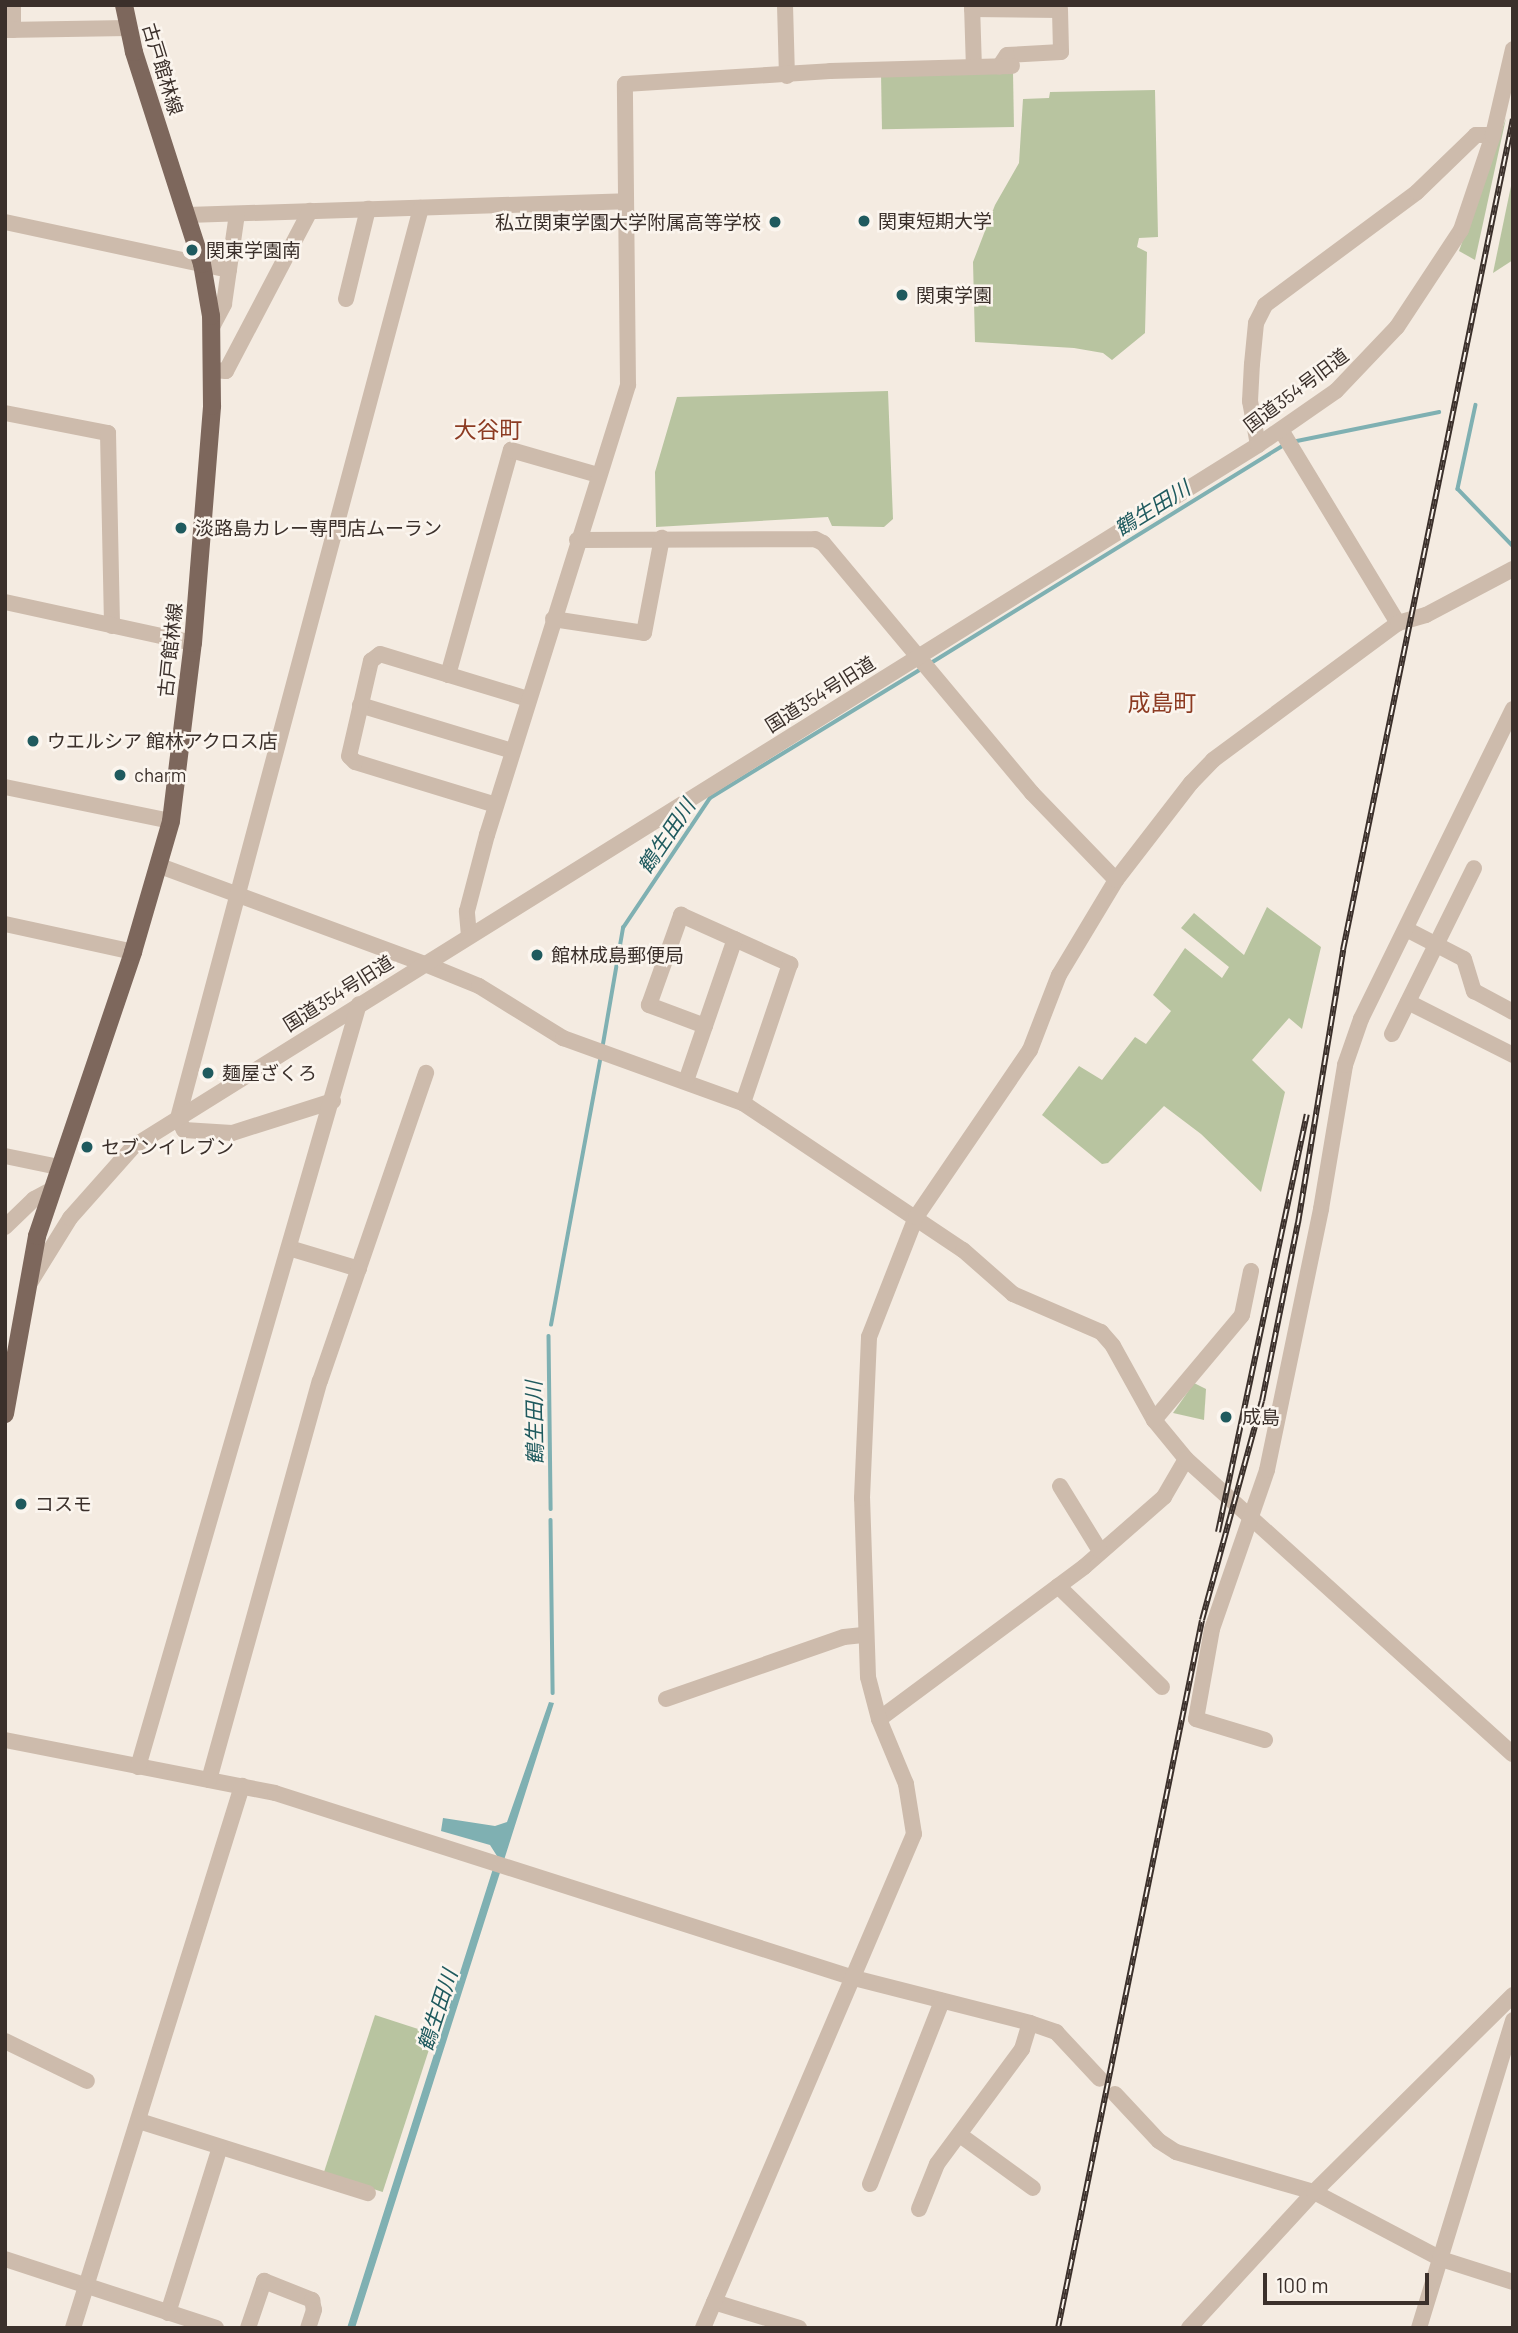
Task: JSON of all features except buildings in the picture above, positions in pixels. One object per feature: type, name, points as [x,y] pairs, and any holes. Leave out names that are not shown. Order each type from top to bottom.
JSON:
[{"type":"main road","name":"古戸館林線","points":[[5,1414],[31,1281],[32,1258],[51,1190],[133,952],[171,821],[193,643],[213,370],[212,327],[202,264],[128,28],[124,5]]},
{"type":"street","points":[[13,5],[9,30],[128,28]]},
{"type":"street","points":[[785,5],[787,76]]},
{"type":"street","points":[[469,936],[467,911],[496,805],[577,540],[628,385],[627,82],[787,76],[830,71],[974,67],[1006,66],[1007,55],[1060,52],[1060,10],[972,7],[974,67]]},
{"type":"street","name":"国道354号旧道","points":[[31,1281],[70,1218],[107,1173],[134,1146],[1258,445],[1281,430],[1366,362],[1419,298],[1461,230],[1493,135],[1513,49]]},
{"type":"street","points":[[1258,445],[1250,401],[1256,323],[1265,305],[1417,192],[1476,135],[1493,135]]},
{"type":"street","points":[[187,215],[626,201]]},
{"type":"street","points":[[333,1101],[232,1133],[184,1130],[178,1118],[421,208]]},
{"type":"street","points":[[346,299],[368,209]]},
{"type":"street","points":[[213,370],[226,371],[310,211]]},
{"type":"street","points":[[212,327],[224,304],[237,214]]},
{"type":"street","points":[[5,222],[229,270]]},
{"type":"street","points":[[5,413],[108,433],[112,626]]},
{"type":"street","points":[[1281,430],[1398,623]]},
{"type":"street","points":[[448,675],[511,450],[598,475]]},
{"type":"street","points":[[553,619],[644,633],[662,538]]},
{"type":"street","points":[[577,540],[815,539],[823,543],[1032,793],[1116,880]]},
{"type":"street","points":[[703,2328],[914,1833],[906,1784],[879,1719],[863,1635],[862,1498],[869,1337],[916,1217],[1030,1050],[1059,975],[1116,880],[1213,760],[1398,623],[1426,615],[1513,569]]},
{"type":"street","points":[[5,602],[193,643]]},
{"type":"street","points":[[496,805],[355,762],[347,751],[371,661],[380,654],[528,699]]},
{"type":"street","points":[[360,705],[512,751]]},
{"type":"street","points":[[1265,1740],[1196,1719],[1212,1629],[1250,1515],[1265,1479],[1286,1386],[1345,1065],[1361,1019],[1513,709]]},
{"type":"street","points":[[5,787],[171,821]]},
{"type":"street","points":[[160,866],[425,964],[479,986],[563,1038],[743,1103],[963,1250],[1013,1294],[1101,1332],[1154,1420],[1186,1459],[1513,1754]]},
{"type":"street","points":[[1392,1034],[1474,868]]},
{"type":"street","points":[[705,1026],[649,1005],[681,915],[790,964],[743,1103]]},
{"type":"street","points":[[5,924],[133,952]]},
{"type":"street","points":[[1406,929],[1464,959],[1474,991],[1513,1012]]},
{"type":"street","points":[[686,1081],[735,939]]},
{"type":"street","points":[[1408,1002],[1513,1055]]},
{"type":"street","points":[[138,1767],[359,1004]]},
{"type":"street","points":[[209,1780],[320,1381],[426,1073]]},
{"type":"street","points":[[5,1156],[58,1167]]},
{"type":"street","points":[[5,1227],[34,1199],[51,1190]]},
{"type":"street","points":[[289,1248],[359,1269]]},
{"type":"street","points":[[1154,1420],[1242,1315],[1251,1270]]},
{"type":"street","points":[[879,1719],[1058,1586],[1164,1497],[1186,1459]]},
{"type":"street","points":[[1060,1486],[1100,1551]]},
{"type":"street","points":[[1058,1586],[1162,1687]]},
{"type":"street","points":[[666,1699],[844,1637],[863,1635]]},
{"type":"street","points":[[5,1740],[275,1793],[854,1978],[1030,2023],[1056,2032],[1100,2079]]},
{"type":"street","points":[[73,2328],[242,1786]]},
{"type":"street","points":[[1189,2328],[1314,2192],[1513,1995]]},
{"type":"street","points":[[870,2184],[942,2001]]},
{"type":"street","points":[[1419,2328],[1513,2020]]},
{"type":"street","points":[[919,2209],[937,2164],[1022,2049],[1030,2023]]},
{"type":"street","points":[[5,2041],[87,2081]]},
{"type":"street","points":[[1115,2094],[1159,2141],[1176,2152],[1314,2192],[1441,2259],[1513,2282]]},
{"type":"street","points":[[139,2121],[368,2193]]},
{"type":"street","points":[[960,2135],[1033,2188]]},
{"type":"street","points":[[168,2313],[220,2147]]},
{"type":"street","points":[[5,2259],[216,2328]]},
{"type":"street","points":[[248,2328],[264,2281],[312,2300],[314,2310],[308,2328]]},
{"type":"street","points":[[715,2302],[799,2328]]},
{"type":"green space","points":[[1013,72],[1014,127],[882,129],[881,74]]},
{"type":"green space","points":[[1155,90],[1158,237],[1139,238],[1137,247],[1147,252],[1145,333],[1112,360],[1103,353],[1074,348],[975,342],[973,262],[995,205],[1019,163],[1023,99],[1049,98],[1050,92]]},
{"type":"green space","points":[[1506,118],[1475,260],[1459,251]]},
{"type":"green space","points":[[1511,186],[1513,260],[1493,273],[1494,268]]},
{"type":"green space","points":[[888,391],[893,519],[884,527],[832,526],[828,517],[656,527],[655,472],[677,397]]},
{"type":"green space","points":[[1267,907],[1321,947],[1302,1029],[1289,1018],[1252,1060],[1285,1092],[1261,1192],[1201,1134],[1164,1106],[1108,1163],[1102,1164],[1042,1115],[1079,1066],[1102,1080],[1135,1037],[1146,1044],[1171,1011],[1153,995],[1185,948],[1222,978],[1229,967],[1181,928],[1194,913],[1244,955]]},
{"type":"green space","points":[[1194,1383],[1206,1389],[1204,1420],[1173,1413]]},
{"type":"green space","points":[[375,2015],[434,2034],[383,2192],[324,2173]]},
{"type":"water","points":[[549,1702],[554,1703],[355,2328],[347,2328],[497,1856],[490,1845],[441,1831],[443,1818],[495,1826],[507,1822]]},
{"type":"waterway","name":"鶴生田川","points":[[1476,405],[1458,489],[1513,546]]},
{"type":"waterway","name":"鶴生田川","points":[[1297,441],[1439,412]]},
{"type":"waterway","name":"鶴生田川","points":[[931,663],[1282,446]]},
{"type":"waterway","name":"鶴生田川","points":[[603,1044],[623,928],[710,798],[920,670]]},
{"type":"waterway","name":"鶴生田川","points":[[551,1325],[600,1061]]},
{"type":"waterway","name":"鶴生田川","points":[[549,1336],[551,1509]]},
{"type":"waterway","name":"鶴生田川","points":[[551,1520],[553,1693]]},
{"type":"railway","points":[[1058,2328],[1202,1620],[1262,1401],[1298,1223],[1343,950],[1513,119]]},
{"type":"railway","points":[[1218,1532],[1307,1114]]},
{"type":"place","name":"関東短期大学","points":[[864,221]]},
{"type":"place","name":"私立関東学園大学附属高等学校","points":[[775,222]]},
{"type":"place","name":"関東学園南","points":[[192,250]]},
{"type":"place","name":"関東学園","points":[[902,295]]},
{"type":"place","name":"淡路島カレー専門店ムーラン","points":[[181,528]]},
{"type":"place","name":"ウエルシア 館林アクロス店","points":[[33,741]]},
{"type":"place","name":"charm","points":[[120,775]]},
{"type":"place","name":"館林成島郵便局","points":[[537,955]]},
{"type":"place","name":"麺屋ざくろ","points":[[208,1073]]},
{"type":"place","name":"セブンイレブン","points":[[87,1147]]},
{"type":"place","name":"成島","points":[[1226,1417]]},
{"type":"place","name":"コスモ","points":[[21,1504]]},
{"type":"district","name":"大谷町","points":[[488,429]]},
{"type":"district","name":"成島町","points":[[1162,702]]}]
